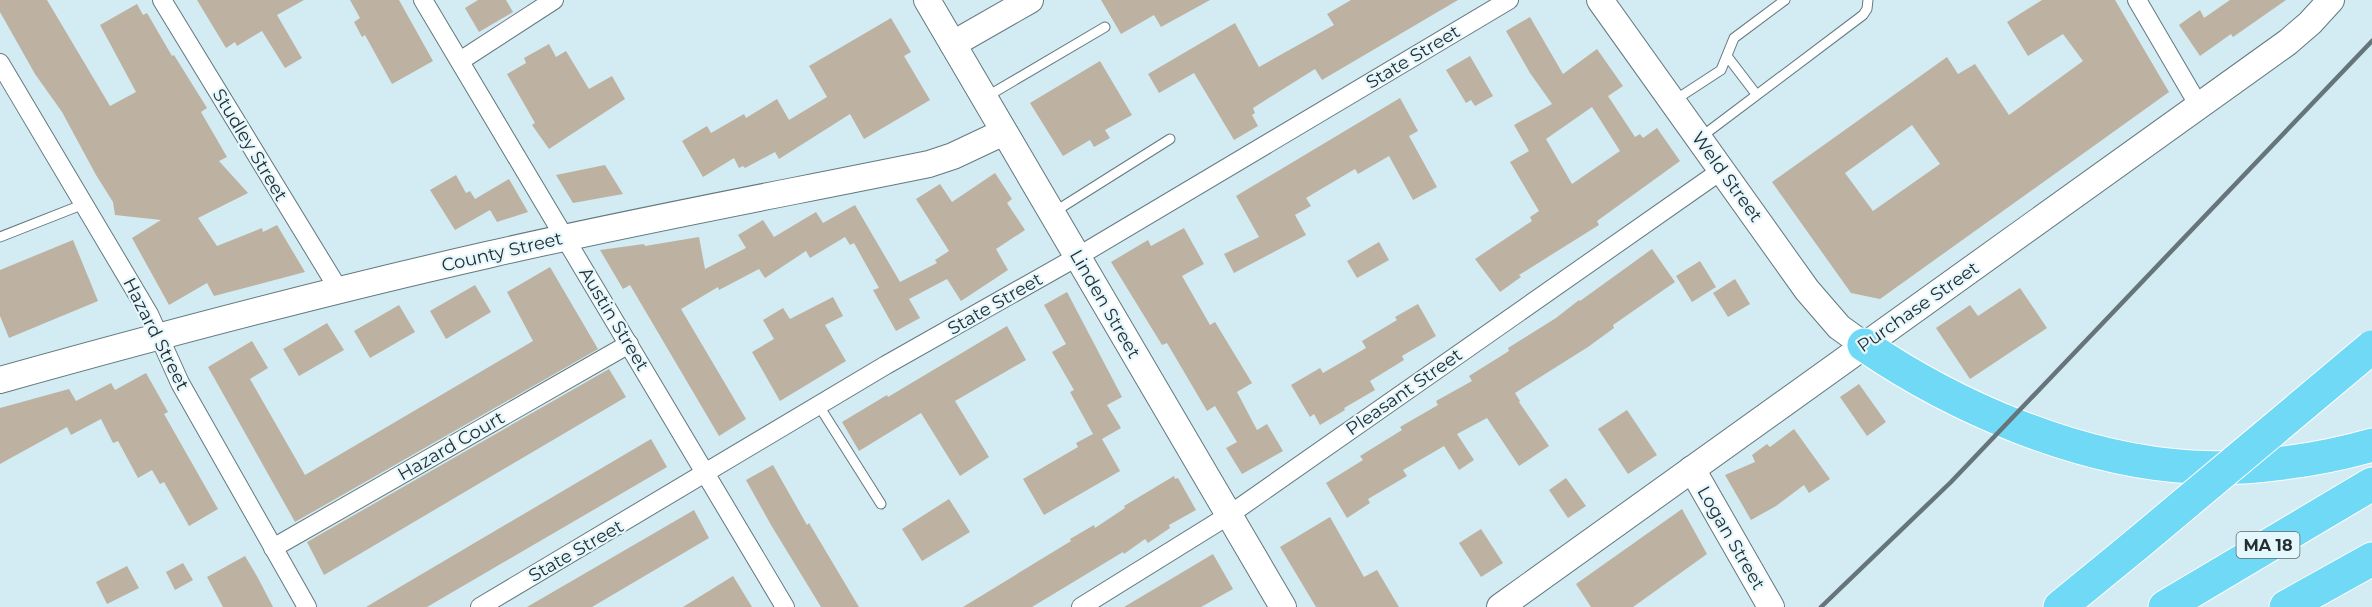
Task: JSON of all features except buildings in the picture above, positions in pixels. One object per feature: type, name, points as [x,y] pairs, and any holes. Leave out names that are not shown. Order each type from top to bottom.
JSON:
[{"type":"highway","points":[[1864,345],[1925,383],[1998,417],[2073,445],[2123,457],[2172,465],[2216,468],[2304,458],[2372,445]]},
{"type":"highway","points":[[2060,607],[2372,347]]},
{"type":"highway","name":"MA 18","points":[[2165,607],[2372,484]]},
{"type":"highway","points":[[2286,607],[2372,560]]},
{"type":"highway","points":[[2296,607],[2372,577]]},
{"type":"main road","name":"Linden Street","points":[[927,0],[1283,607]]},
{"type":"main road","points":[[953,44],[1030,0]]},
{"type":"main road","name":"Weld Street","points":[[1600,0],[1812,296],[1839,327],[1864,345]]},
{"type":"main road","name":"Purchase Street","points":[[1500,607],[2300,33],[2331,0]]},
{"type":"main road","name":"County Street","points":[[0,380],[339,290],[565,237],[929,164],[953,156],[1004,132]]},
{"type":"main road","name":"Logan Street","points":[[1692,469],[1771,607]]},
{"type":"street","name":"Studley Street","points":[[162,0],[339,290]]},
{"type":"street","name":"Austin Street","points":[[423,0],[784,607]]},
{"type":"street","points":[[460,61],[554,0]]},
{"type":"street","name":"State Street","points":[[480,607],[819,406],[1077,257],[1509,0]]},
{"type":"street","points":[[2137,0],[2199,106]]},
{"type":"street","name":"Hazard Street","points":[[0,63],[149,314],[180,383],[307,607]]},
{"type":"street","name":"Pleasant Street","points":[[1081,607],[1229,515],[1722,170]]},
{"type":"street","name":"Hazard Court","points":[[273,548],[629,344]]},
{"type":"lane","points":[[1673,102],[1722,70],[1734,38],[1785,0]]},
{"type":"lane","points":[[1699,138],[1863,15],[1867,9],[1868,0]]},
{"type":"lane","points":[[984,98],[1105,27]]},
{"type":"lane","points":[[1727,56],[1756,94]]},
{"type":"lane","points":[[1052,213],[1170,139]]},
{"type":"lane","points":[[0,237],[84,204]]},
{"type":"lane","points":[[819,406],[881,504]]},
{"type":"railway","points":[[1821,607],[1951,482],[2372,41]]}]
